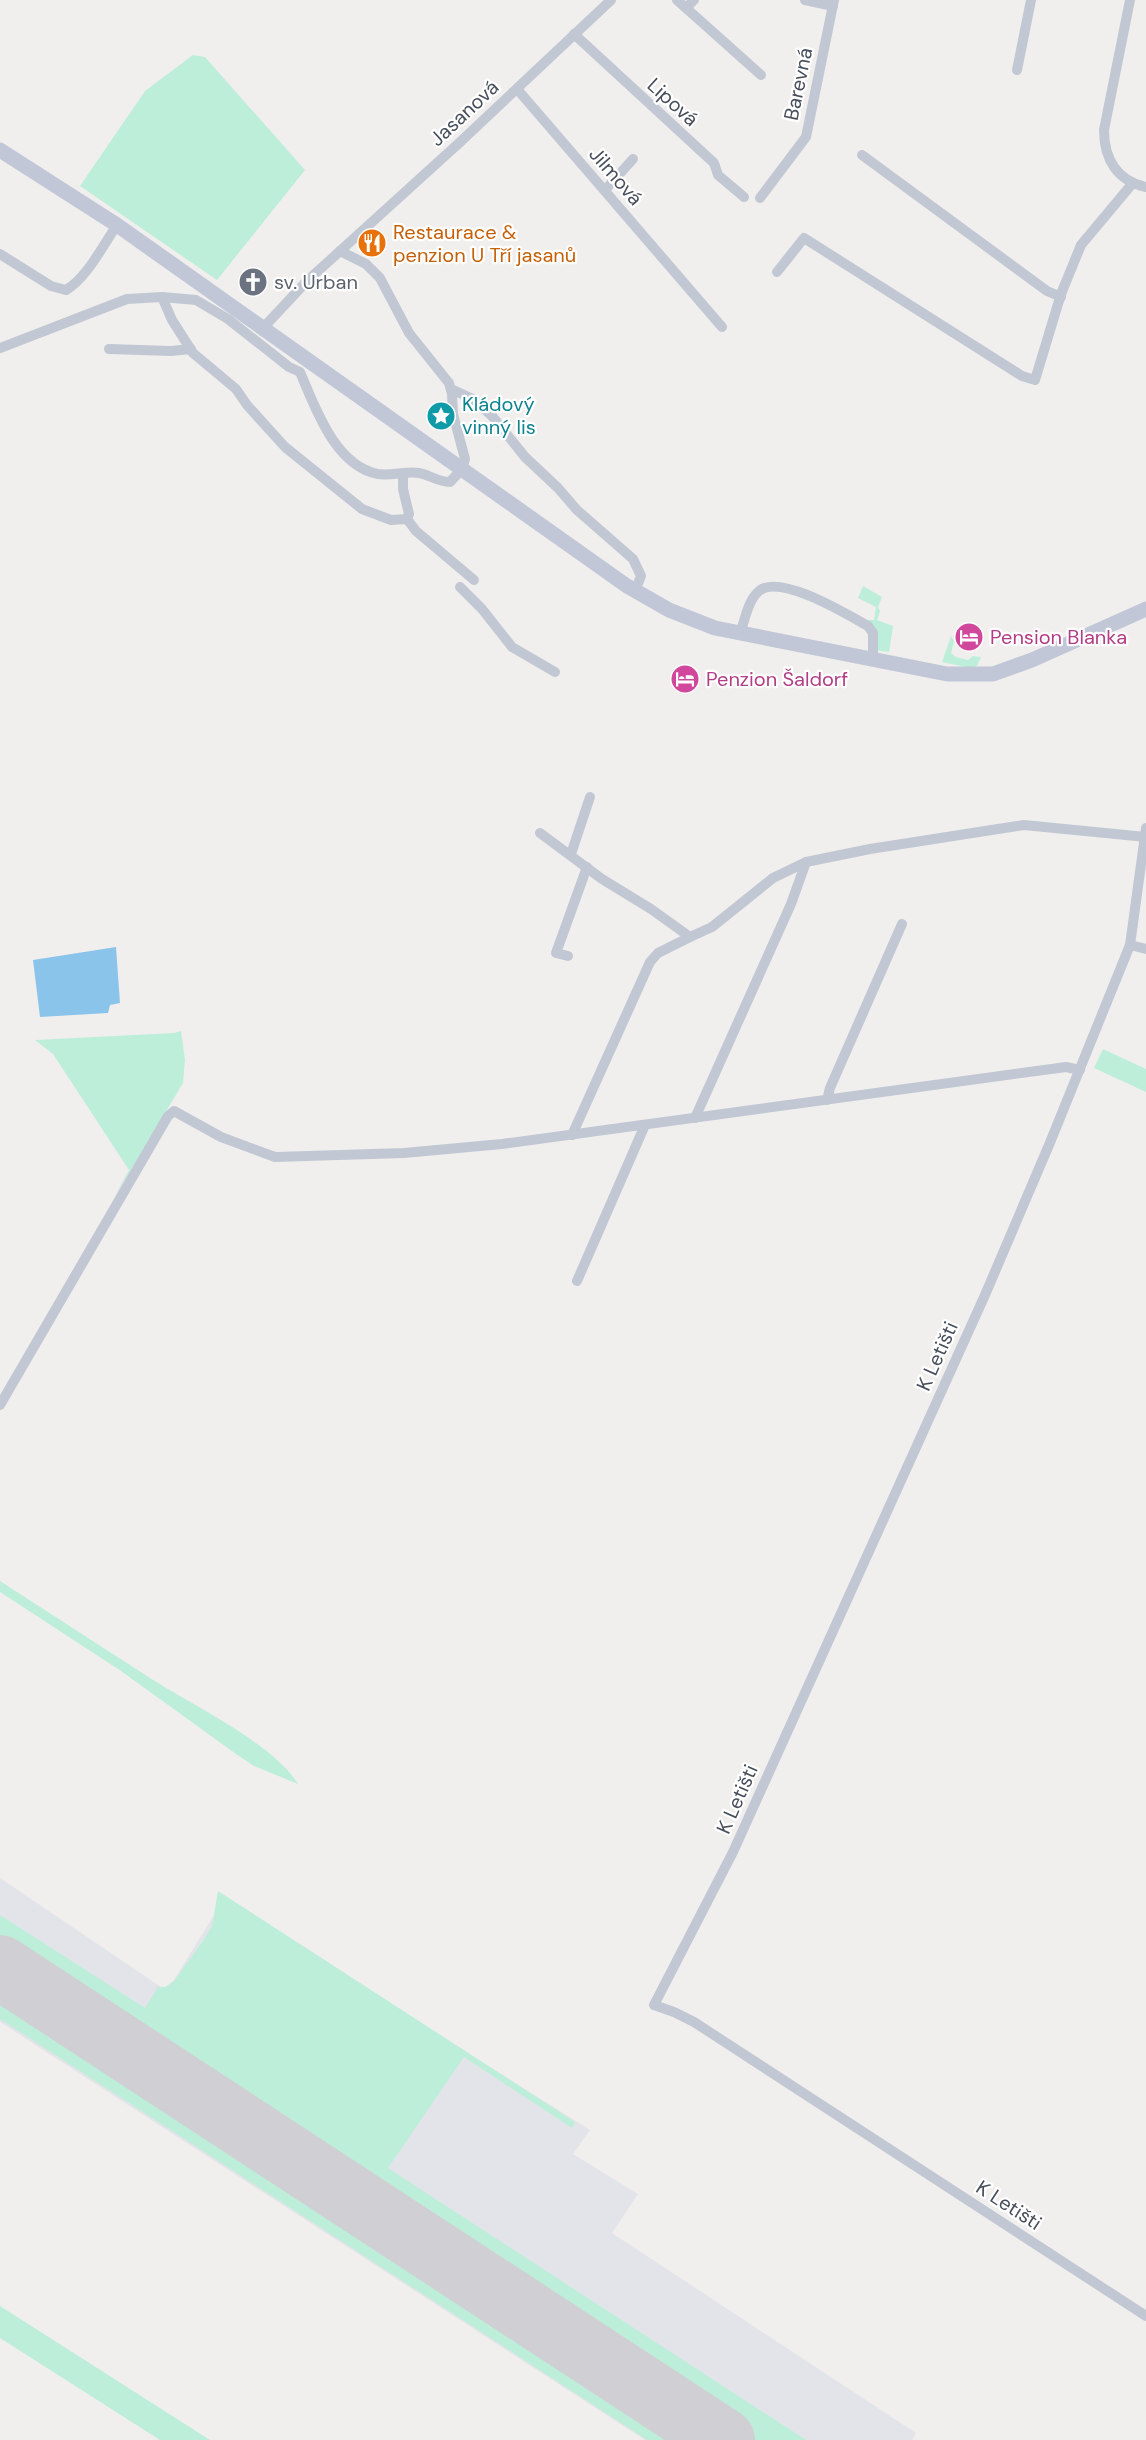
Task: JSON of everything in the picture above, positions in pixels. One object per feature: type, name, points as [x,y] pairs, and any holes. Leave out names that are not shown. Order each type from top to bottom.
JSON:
[{"type":"main road","points":[[0,150],[117,225],[263,328],[306,367],[462,469],[635,591],[693,621],[873,661],[947,674],[993,674],[1032,660],[1146,609]]},
{"type":"street","name":"Jasanová","points":[[263,328],[300,287],[611,0]]},
{"type":"street","points":[[677,0],[761,75]]},
{"type":"street","points":[[686,8],[694,0]]},
{"type":"street","points":[[805,0],[833,3]]},
{"type":"street","points":[[1017,69],[1030,0]]},
{"type":"street","points":[[1130,0],[1104,130],[1104,144],[1111,162],[1132,184],[1146,187]]},
{"type":"street","name":"Barevná","points":[[760,198],[806,137],[833,3]]},
{"type":"street","name":"Lipová","points":[[574,34],[714,163],[718,175],[744,197]]},
{"type":"street","name":"Jilmová","points":[[517,89],[722,327]]},
{"type":"street","points":[[862,155],[1047,291],[1061,297]]},
{"type":"street","points":[[605,190],[633,159]]},
{"type":"street","points":[[777,272],[804,238],[1022,375],[1035,380],[1061,297],[1081,245],[1132,184]]},
{"type":"street","points":[[0,254],[51,286],[66,290],[74,285],[85,271],[117,225]]},
{"type":"street","points":[[0,348],[127,299],[162,297],[196,300],[228,319],[289,367],[306,367],[321,422],[339,448],[356,465],[379,474],[418,473],[442,482],[450,482],[462,469],[465,453],[453,414],[451,389],[445,377],[409,333],[380,278],[366,264],[340,251]]},
{"type":"street","points":[[162,297],[172,320],[191,349],[236,390],[285,447],[362,509],[391,520],[407,519]]},
{"type":"street","points":[[109,349],[171,351],[191,349]]},
{"type":"street","points":[[451,389],[473,399],[492,416],[525,457],[558,488],[577,510],[633,559],[641,576],[635,591]]},
{"type":"street","points":[[403,474],[403,489],[409,514],[407,519]]},
{"type":"street","points":[[407,519],[416,531],[474,580]]},
{"type":"street","points":[[740,633],[750,606],[759,591],[766,587],[778,586],[813,598],[868,626],[873,633],[873,661]]},
{"type":"street","points":[[460,587],[482,609],[512,647],[555,672]]},
{"type":"street","points":[[571,854],[590,797]]},
{"type":"street","points":[[0,1405],[138,1166],[168,1116],[174,1111],[220,1137],[275,1157],[404,1153],[572,1135],[1066,1067],[1080,1070],[1130,945],[1146,834],[1024,825],[870,849],[806,862],[773,878],[712,927],[658,953],[650,962],[572,1135]]},
{"type":"street","points":[[540,832],[690,937]]},
{"type":"street","points":[[695,1118],[791,904],[806,862]]},
{"type":"street","points":[[568,956],[556,953],[587,867]]},
{"type":"street","points":[[827,1100],[830,1088],[902,924]]},
{"type":"street","points":[[1130,945],[1146,949]]},
{"type":"street","name":"K Letišti","points":[[1080,1070],[985,1295],[734,1852],[654,2005],[694,2022],[1146,2316]]},
{"type":"street","points":[[577,1281],[645,1125]]},
{"type":"shaded area","points":[[0,1878],[167,1991],[224,1899],[590,2130],[573,2154],[638,2194],[612,2233],[916,2433],[912,2440],[645,2440],[0,2022]]},
{"type":"green space","points":[[193,55],[205,57],[305,170],[217,280],[80,186],[145,91]]},
{"type":"green space","points":[[863,586],[882,597],[877,620],[893,626],[889,652],[874,650],[874,630],[840,608],[866,620],[874,620],[876,607],[858,598]]},
{"type":"green space","points":[[951,636],[954,641],[951,653],[968,660],[973,656],[981,657],[977,666],[970,668],[942,662]]},
{"type":"green space","points":[[181,1031],[185,1060],[183,1083],[111,1203],[129,1170],[53,1054],[35,1040]]},
{"type":"green space","points":[[1103,1049],[1146,1069],[1146,1092],[1094,1068]]},
{"type":"green space","points":[[0,1581],[251,1740],[270,1754],[298,1784],[254,1766],[236,1754],[121,1671],[0,1592]]},
{"type":"green space","points":[[218,1891],[575,2122],[572,2128],[464,2057],[388,2168],[806,2440],[647,2440],[0,2019],[0,1915],[145,2008],[158,1987],[165,1987],[174,1981],[203,1941],[212,1926]]},
{"type":"green space","points":[[0,2306],[210,2440],[160,2440],[0,2338]]},
{"type":"water","points":[[116,947],[120,1003],[110,1005],[108,1013],[40,1017],[33,960]]},
{"type":"runway","points":[[0,1967],[723,2440]]},
{"type":"place","name":"Restaurace & penzion U Tří jasanů","points":[[372,243]]},
{"type":"place","name":"sv. Urban","points":[[253,282]]},
{"type":"place","name":"Kládový vinný lis","points":[[441,416]]},
{"type":"place","name":"Pension Blanka","points":[[969,637]]},
{"type":"place","name":"Penzion Šaldorf","points":[[685,679]]}]
